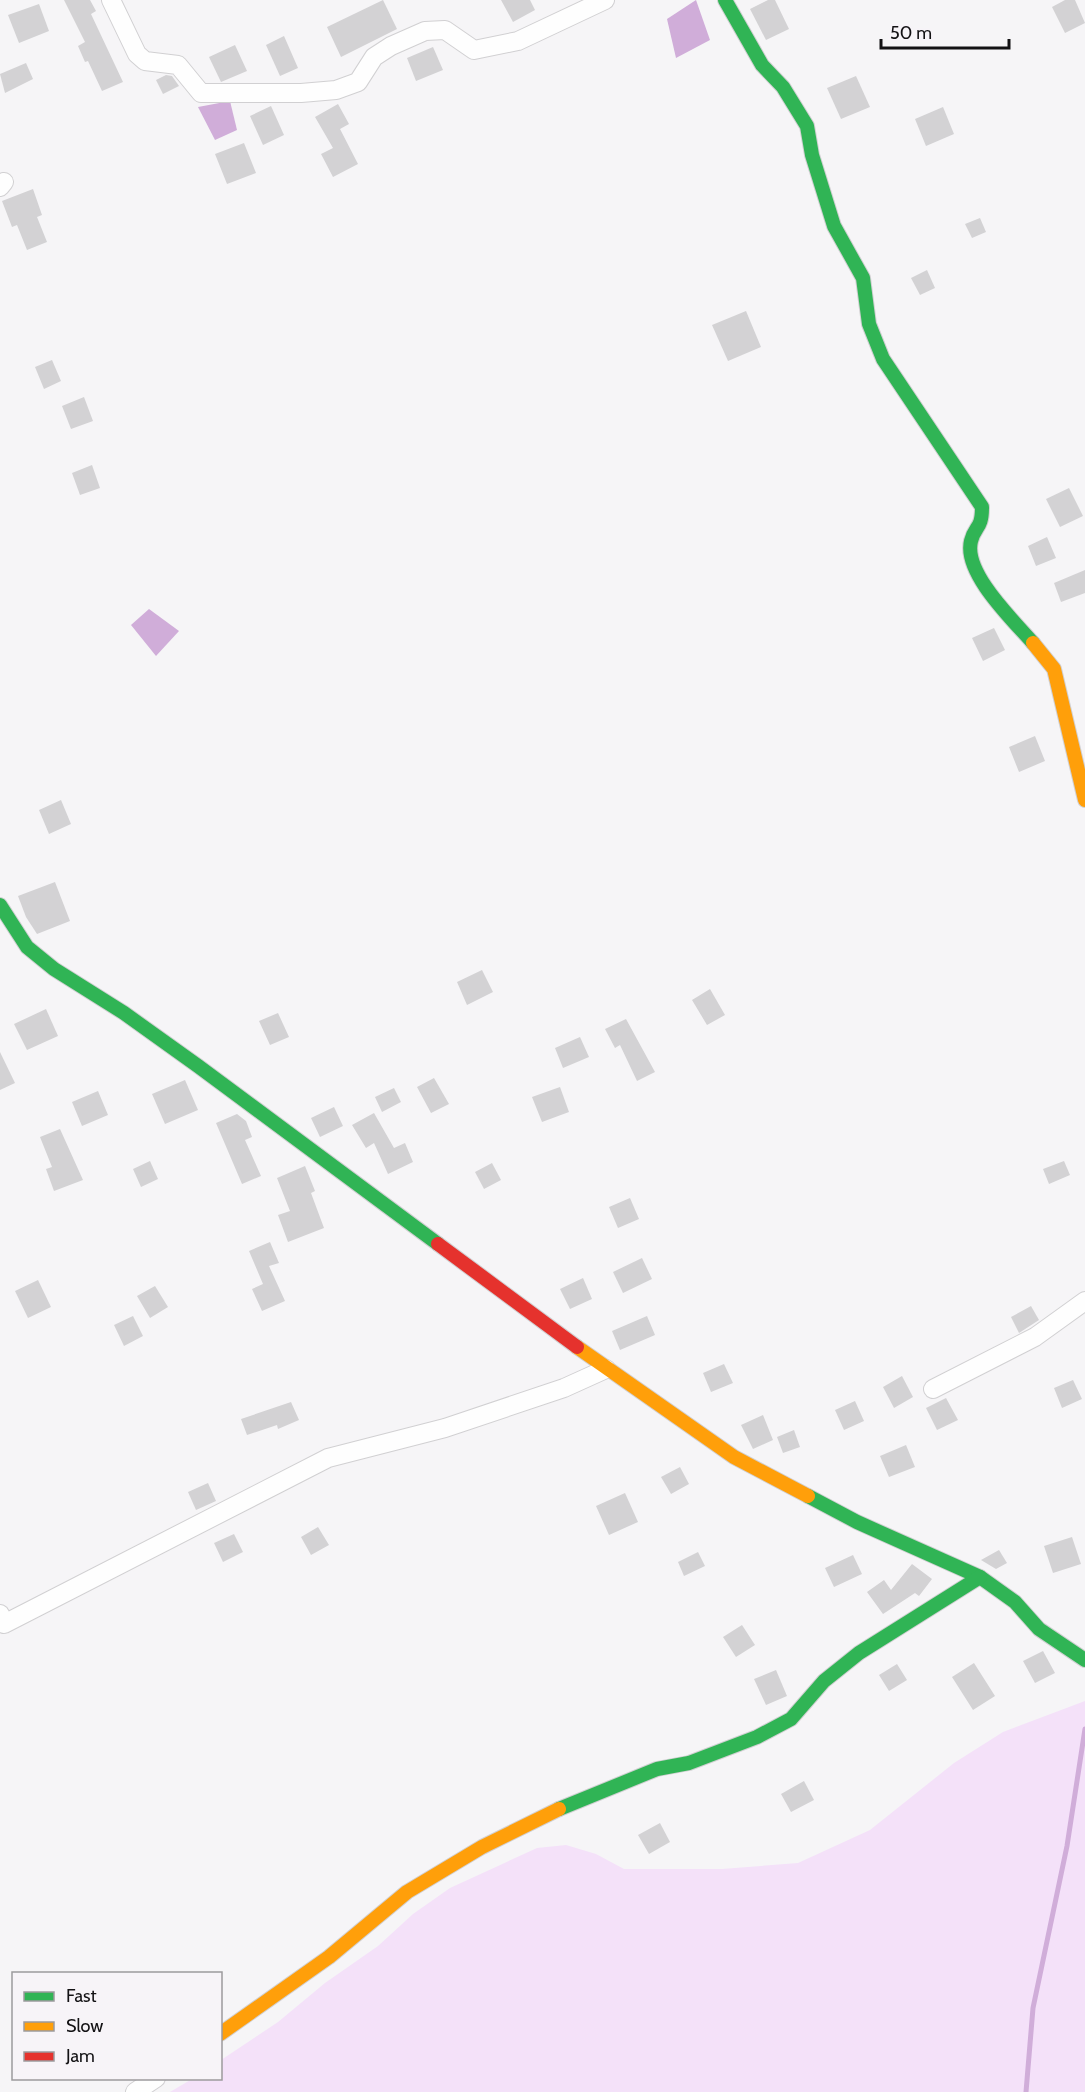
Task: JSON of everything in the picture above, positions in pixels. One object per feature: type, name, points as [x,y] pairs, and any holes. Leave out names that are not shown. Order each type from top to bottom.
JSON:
[{"type":"street","points":[[111,0],[137,54],[145,61],[178,65],[201,93],[253,91],[301,93],[336,90],[358,82],[374,57],[391,46],[425,32],[446,30],[474,50],[518,40],[605,0]]},
{"type":"street","points":[[725,0],[762,65],[783,87],[807,126],[834,226],[863,278],[869,324],[883,359],[982,507],[982,524],[971,541],[971,560],[981,581],[1053,669],[1085,800]]},
{"type":"street","points":[[0,905],[27,947],[54,969],[124,1013],[198,1066],[606,1369],[734,1456],[857,1522],[980,1577],[1015,1602],[1039,1629],[1085,1660]]},
{"type":"street","points":[[933,1389],[1035,1336],[1085,1301]]},
{"type":"street","points":[[0,1614],[4,1624],[328,1458],[444,1428],[564,1388],[606,1369]]},
{"type":"street","points":[[222,2033],[329,1957],[407,1892],[482,1847],[583,1797],[657,1769],[701,1758],[757,1737],[791,1719],[824,1681],[859,1653],[980,1577]]},
{"type":"street","points":[[135,2092],[154,2080]]},
{"type":"shaded area","points":[[696,0],[710,40],[676,58],[667,19]]},
{"type":"shaded area","points":[[230,101],[237,130],[215,140],[198,107]]},
{"type":"shaded area","points":[[149,609],[179,631],[156,656],[131,625]]},
{"type":"shaded area","points":[[1085,1701],[1085,2092],[170,2092],[190,2080],[222,2080],[222,2059],[278,2022],[325,1983],[378,1946],[413,1914],[450,1888],[537,1848],[566,1845],[596,1854],[624,1869],[722,1869],[798,1863],[870,1830],[954,1763],[1003,1732]]},
{"type":"building","points":[[64,0],[90,0],[96,11],[91,14],[123,82],[102,91],[78,46],[85,42]]},
{"type":"building","points":[[383,0],[397,29],[341,57],[327,27]]},
{"type":"building","points":[[501,0],[530,0],[535,10],[513,22]]},
{"type":"building","points":[[768,0],[775,0],[789,29],[766,40],[750,9]]},
{"type":"building","points":[[1065,0],[1075,0],[1085,23],[1065,33],[1052,7]]},
{"type":"building","points":[[39,4],[49,31],[19,43],[8,15]]},
{"type":"building","points":[[284,36],[298,68],[280,76],[266,45]]},
{"type":"building","points":[[235,45],[247,71],[221,82],[209,57]]},
{"type":"building","points":[[433,47],[443,70],[416,81],[407,58]]},
{"type":"building","points":[[26,63],[33,79],[5,93],[0,74]]},
{"type":"building","points":[[166,75],[172,76],[179,86],[163,94],[156,80]]},
{"type":"building","points":[[856,76],[870,107],[841,119],[827,88]]},
{"type":"building","points":[[338,104],[349,124],[340,129],[358,164],[333,177],[321,154],[333,148],[315,117]]},
{"type":"building","points":[[271,106],[284,135],[263,145],[250,116]]},
{"type":"building","points":[[943,107],[954,134],[926,146],[915,119]]},
{"type":"building","points":[[244,143],[256,173],[227,184],[215,154]]},
{"type":"building","points":[[33,189],[42,215],[37,217],[47,242],[27,250],[17,225],[12,227],[2,201]]},
{"type":"building","points":[[980,218],[986,232],[972,238],[965,224]]},
{"type":"building","points":[[927,270],[935,288],[920,295],[911,278]]},
{"type":"building","points":[[746,311],[761,347],[728,361],[712,325]]},
{"type":"building","points":[[52,360],[61,381],[44,389],[35,367]]},
{"type":"building","points":[[84,397],[93,421],[71,429],[62,406]]},
{"type":"building","points":[[92,465],[100,488],[80,495],[72,473]]},
{"type":"building","points":[[1069,488],[1083,516],[1060,527],[1046,499]]},
{"type":"building","points":[[1047,537],[1056,558],[1036,566],[1028,546]]},
{"type":"building","points":[[1085,570],[1085,593],[1061,602],[1054,583]]},
{"type":"building","points":[[994,628],[1005,650],[983,661],[972,638]]},
{"type":"building","points":[[1035,736],[1045,761],[1019,772],[1009,747]]},
{"type":"building","points":[[61,800],[71,824],[49,834],[39,810]]},
{"type":"building","points":[[55,882],[70,921],[37,934],[26,917],[18,896]]},
{"type":"building","points":[[482,970],[493,992],[467,1005],[457,982]]},
{"type":"building","points":[[710,989],[725,1015],[707,1025],[692,1000]]},
{"type":"building","points":[[46,1009],[58,1036],[27,1050],[14,1024]]},
{"type":"building","points":[[278,1013],[289,1037],[270,1045],[259,1021]]},
{"type":"building","points":[[626,1019],[655,1072],[637,1081],[620,1045],[615,1048],[605,1029]]},
{"type":"building","points":[[580,1037],[589,1057],[563,1068],[555,1048]]},
{"type":"building","points":[[0,1052],[15,1083],[0,1090]]},
{"type":"building","points":[[434,1078],[449,1104],[431,1113],[417,1087]]},
{"type":"building","points":[[185,1080],[198,1110],[165,1124],[152,1094]]},
{"type":"building","points":[[560,1087],[569,1112],[542,1122],[532,1097]]},
{"type":"building","points":[[394,1088],[401,1102],[382,1112],[375,1097]]},
{"type":"building","points":[[98,1091],[108,1115],[82,1126],[72,1102]]},
{"type":"building","points":[[334,1107],[343,1126],[320,1137],[311,1118]]},
{"type":"building","points":[[374,1113],[394,1148],[405,1143],[413,1162],[388,1174],[374,1143],[366,1148],[352,1125]]},
{"type":"building","points":[[237,1114],[246,1121],[252,1137],[245,1140],[261,1176],[242,1184],[216,1123]]},
{"type":"building","points":[[60,1129],[83,1180],[54,1191],[46,1169],[52,1167],[40,1137]]},
{"type":"building","points":[[150,1161],[158,1179],[141,1187],[133,1169]]},
{"type":"building","points":[[1064,1161],[1070,1175],[1049,1184],[1043,1169]]},
{"type":"building","points":[[492,1163],[501,1180],[484,1189],[475,1172]]},
{"type":"building","points":[[305,1166],[315,1191],[311,1193],[324,1228],[288,1242],[278,1215],[290,1211],[277,1178]]},
{"type":"building","points":[[630,1198],[639,1219],[618,1228],[609,1207]]},
{"type":"building","points":[[270,1242],[279,1263],[269,1266],[285,1301],[262,1311],[252,1289],[263,1284],[249,1251]]},
{"type":"building","points":[[642,1258],[652,1279],[623,1293],[613,1272]]},
{"type":"building","points":[[583,1278],[592,1299],[570,1309],[560,1289]]},
{"type":"building","points":[[38,1280],[51,1307],[28,1318],[15,1291]]},
{"type":"building","points":[[155,1286],[168,1307],[150,1318],[137,1296]]},
{"type":"building","points":[[1031,1306],[1039,1320],[1019,1333],[1011,1317]]},
{"type":"building","points":[[133,1316],[143,1336],[124,1346],[114,1325]]},
{"type":"building","points":[[647,1316],[655,1335],[620,1350],[612,1331]]},
{"type":"building","points":[[724,1364],[733,1383],[711,1392],[703,1373]]},
{"type":"building","points":[[902,1376],[913,1397],[894,1408],[883,1387]]},
{"type":"building","points":[[1073,1380],[1082,1399],[1062,1408],[1054,1388]]},
{"type":"building","points":[[946,1398],[958,1420],[937,1430],[926,1408]]},
{"type":"building","points":[[855,1401],[864,1421],[844,1430],[835,1410]]},
{"type":"building","points":[[291,1402],[299,1420],[278,1429],[277,1425],[247,1435],[241,1419]]},
{"type":"building","points":[[763,1415],[773,1440],[753,1449],[741,1425]]},
{"type":"building","points":[[794,1430],[800,1447],[783,1453],[777,1437]]},
{"type":"building","points":[[906,1445],[915,1467],[889,1477],[880,1456]]},
{"type":"building","points":[[680,1467],[689,1484],[671,1494],[661,1477]]},
{"type":"building","points":[[208,1483],[216,1501],[196,1510],[188,1492]]},
{"type":"building","points":[[625,1493],[638,1522],[609,1535],[596,1506]]},
{"type":"building","points":[[318,1527],[329,1545],[311,1555],[301,1537]]},
{"type":"building","points":[[234,1534],[243,1552],[223,1562],[214,1543]]},
{"type":"building","points":[[1072,1537],[1081,1564],[1053,1573],[1044,1546]]},
{"type":"building","points":[[999,1550],[1007,1563],[996,1569],[981,1560]]},
{"type":"building","points":[[698,1552],[705,1566],[684,1576],[678,1562]]},
{"type":"building","points":[[853,1555],[862,1574],[834,1587],[825,1568]]},
{"type":"building","points":[[912,1564],[932,1579],[919,1596],[915,1593],[883,1614],[867,1592],[884,1580],[891,1590]]},
{"type":"building","points":[[742,1625],[755,1645],[736,1657],[723,1637]]},
{"type":"building","points":[[1043,1651],[1055,1673],[1035,1683],[1023,1661]]},
{"type":"building","points":[[974,1663],[995,1696],[973,1710],[952,1677]]},
{"type":"building","points":[[897,1664],[907,1680],[889,1691],[879,1675]]},
{"type":"building","points":[[776,1670],[787,1696],[766,1705],[754,1679]]},
{"type":"building","points":[[804,1781],[814,1800],[791,1812],[781,1794]]},
{"type":"building","points":[[660,1823],[670,1842],[649,1854],[638,1835]]},
{"type":"waterway","points":[[1026,2092],[1033,2008],[1067,1846],[1085,1729]]},
{"type":"traffic: fast","points":[[725,0],[762,65],[783,87],[807,126],[812,155],[834,226],[863,278],[869,324],[883,359],[982,507],[980,524],[971,541],[971,554],[982,582],[1033,643]]},
{"type":"traffic: fast","points":[[0,905],[27,947],[54,969],[124,1013],[438,1244]]},
{"type":"traffic: fast","points":[[808,1496],[857,1522],[980,1577],[1015,1602],[1039,1629],[1085,1660]]},
{"type":"traffic: fast","points":[[559,1809],[657,1769],[689,1763],[757,1737],[791,1719],[824,1681],[859,1653],[980,1577]]},
{"type":"traffic: slow","points":[[1033,643],[1054,669],[1085,800]]},
{"type":"traffic: slow","points":[[577,1347],[734,1457],[808,1496]]},
{"type":"traffic: slow","points":[[222,2033],[329,1957],[407,1892],[482,1847],[559,1809]]},
{"type":"traffic: jam","points":[[438,1244],[577,1347]]}]
